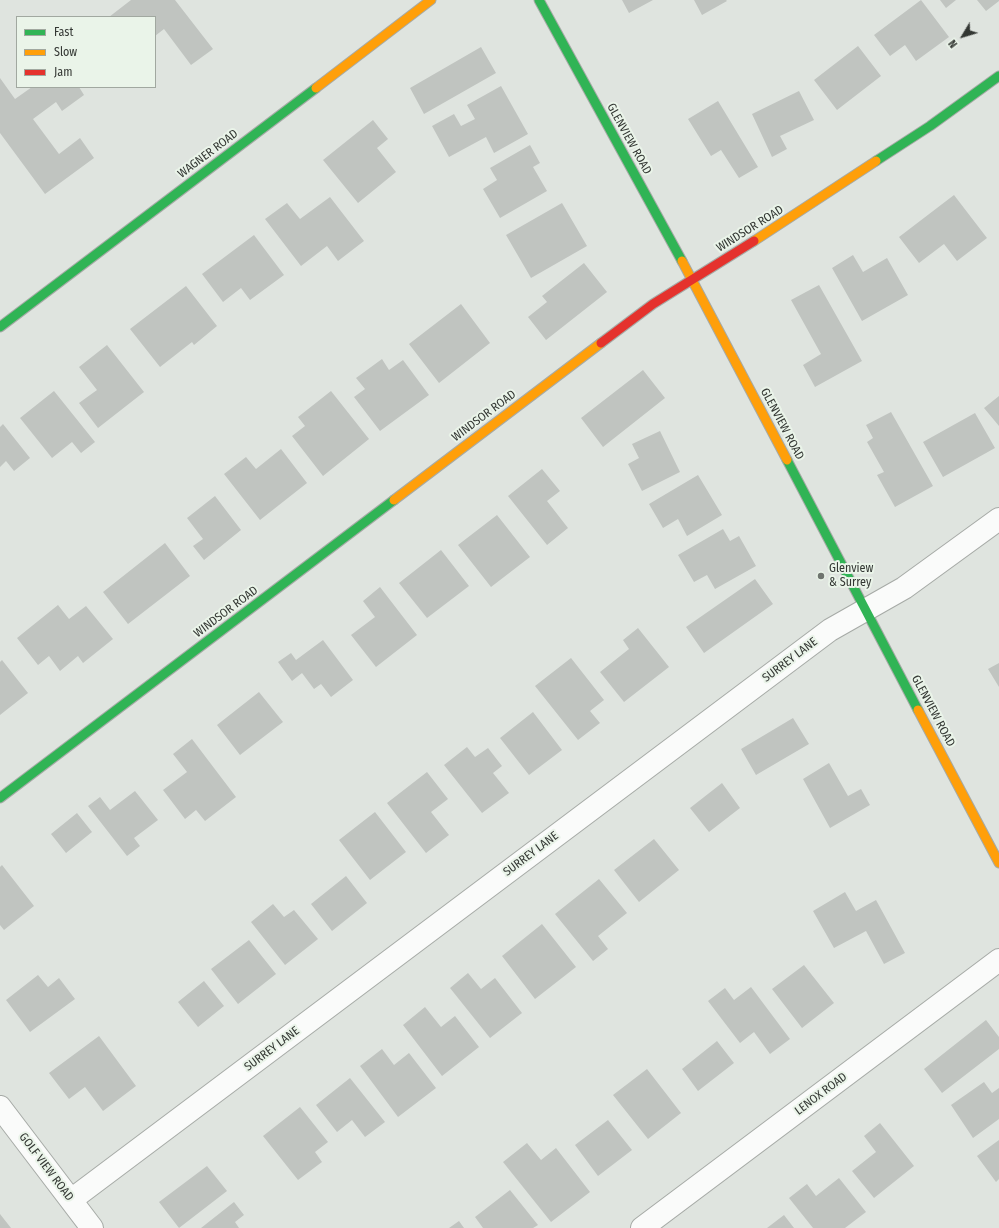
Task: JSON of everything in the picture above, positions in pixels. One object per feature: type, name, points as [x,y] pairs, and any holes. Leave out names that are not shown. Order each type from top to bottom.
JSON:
[{"type":"street","name":"WAGNER ROAD","points":[[0,327],[431,0]]},
{"type":"street","name":"GLENVIEW ROAD","points":[[539,0],[692,279],[999,863]]},
{"type":"street","name":"WINDSOR ROAD","points":[[0,798],[653,304],[732,255],[930,126],[999,76]]},
{"type":"street","name":"SURREY LANE","points":[[71,1200],[830,630],[904,588],[999,519]]},
{"type":"street","name":"LENOX ROAD","points":[[642,1228],[999,960]]},
{"type":"street","name":"GOLF VIEW ROAD","points":[[0,1107],[92,1228]]},
{"type":"building","points":[[131,0],[175,0],[213,49],[191,65],[164,29],[156,35],[156,16],[110,16]]},
{"type":"building","points":[[622,0],[653,0],[629,13]]},
{"type":"building","points":[[694,0],[726,0],[727,1],[702,15]]},
{"type":"building","points":[[921,0],[949,37],[916,61],[905,45],[890,56],[874,35]]},
{"type":"building","points":[[940,0],[956,0],[946,8]]},
{"type":"building","points":[[977,0],[999,0],[999,1],[986,11]]},
{"type":"building","points":[[858,46],[881,76],[837,110],[814,80]]},
{"type":"building","points":[[481,47],[496,73],[424,114],[410,88]]},
{"type":"building","points":[[0,78],[15,99],[31,88],[80,88],[84,95],[62,111],[56,102],[33,119],[59,154],[80,138],[94,158],[45,194],[0,133]]},
{"type":"building","points":[[501,86],[528,134],[494,153],[486,137],[449,157],[432,126],[454,114],[461,126],[475,119],[467,105]]},
{"type":"building","points":[[799,91],[814,120],[780,136],[787,149],[772,157],[752,114]]},
{"type":"building","points":[[718,101],[758,167],[739,178],[721,150],[711,156],[688,119]]},
{"type":"building","points":[[373,120],[388,139],[377,148],[396,172],[358,203],[323,160]]},
{"type":"building","points":[[530,145],[540,163],[533,167],[547,191],[500,218],[483,189],[497,180],[490,168]]},
{"type":"building","points":[[954,195],[987,238],[957,261],[944,244],[919,263],[899,237]]},
{"type":"building","points":[[330,197],[364,241],[338,261],[327,246],[301,266],[265,219],[287,203],[300,219]]},
{"type":"building","points":[[562,203],[587,246],[531,278],[506,235]]},
{"type":"building","points":[[254,235],[284,275],[250,300],[241,288],[223,302],[202,274]]},
{"type":"building","points":[[853,255],[863,272],[887,258],[908,295],[862,321],[832,268]]},
{"type":"building","points":[[584,263],[607,292],[546,340],[528,317],[547,302],[542,296]]},
{"type":"building","points":[[819,285],[862,361],[815,387],[803,365],[821,354],[791,300]]},
{"type":"building","points":[[186,286],[217,326],[194,345],[192,342],[160,367],[130,329]]},
{"type":"building","points":[[461,304],[490,343],[439,383],[409,344]]},
{"type":"building","points":[[107,345],[144,392],[98,428],[79,403],[97,390],[79,367]]},
{"type":"building","points":[[382,359],[389,370],[403,360],[429,395],[380,431],[354,397],[365,389],[356,378]]},
{"type":"building","points":[[643,370],[665,398],[603,447],[581,418]]},
{"type":"building","points":[[54,391],[95,442],[81,453],[72,442],[52,458],[20,418]]},
{"type":"building","points":[[331,391],[369,439],[323,476],[292,436],[305,426],[298,417]]},
{"type":"building","points":[[999,396],[999,426],[984,408]]},
{"type":"building","points":[[891,412],[933,486],[895,507],[877,475],[884,472],[867,442],[873,438],[866,425]]},
{"type":"building","points":[[975,413],[995,448],[943,477],[923,442]]},
{"type":"building","points":[[3,424],[30,458],[14,471],[6,461],[0,467],[0,427]]},
{"type":"building","points":[[660,431],[680,472],[642,491],[628,464],[639,458],[632,444]]},
{"type":"building","points":[[281,449],[307,483],[260,520],[224,474],[246,457],[256,469]]},
{"type":"building","points":[[542,469],[560,491],[547,501],[568,528],[547,545],[508,496]]},
{"type":"building","points":[[698,475],[722,515],[687,536],[678,519],[663,528],[649,504]]},
{"type":"building","points":[[215,496],[241,530],[204,560],[193,546],[203,539],[187,518]]},
{"type":"building","points":[[497,515],[530,557],[491,587],[458,545]]},
{"type":"building","points":[[723,529],[730,541],[739,536],[756,566],[715,589],[707,575],[694,582],[678,555]]},
{"type":"building","points":[[165,543],[190,576],[128,624],[103,592]]},
{"type":"building","points":[[441,550],[469,586],[427,618],[399,583]]},
{"type":"building","points":[[755,579],[773,604],[704,653],[686,627]]},
{"type":"building","points":[[380,587],[417,635],[376,667],[351,635],[375,617],[363,601]]},
{"type":"building","points":[[58,605],[69,619],[86,606],[113,639],[83,663],[78,656],[60,671],[49,656],[38,665],[17,638]]},
{"type":"building","points":[[638,628],[669,667],[624,702],[600,672],[629,649],[623,640]]},
{"type":"building","points":[[323,640],[353,680],[331,697],[321,684],[314,689],[302,673],[292,681],[278,662],[291,653],[296,660]]},
{"type":"building","points":[[571,658],[604,700],[590,711],[600,723],[578,740],[535,686]]},
{"type":"building","points":[[2,660],[28,693],[0,715],[0,662]]},
{"type":"building","points":[[999,663],[999,687],[988,669]]},
{"type":"building","points":[[259,692],[283,722],[240,755],[217,725]]},
{"type":"building","points":[[533,712],[562,750],[529,775],[500,738]]},
{"type":"building","points":[[793,718],[809,744],[756,775],[741,749]]},
{"type":"building","points":[[192,739],[236,797],[205,821],[196,810],[185,819],[163,790],[187,772],[173,754]]},
{"type":"building","points":[[467,747],[475,757],[488,748],[502,766],[493,773],[509,793],[482,813],[444,765]]},
{"type":"building","points":[[829,763],[848,796],[861,789],[870,805],[830,828],[803,779]]},
{"type":"building","points":[[427,772],[448,799],[431,812],[449,835],[426,853],[387,803]]},
{"type":"building","points":[[722,783],[740,808],[709,832],[690,808]]},
{"type":"building","points":[[135,791],[158,820],[134,838],[140,846],[127,856],[88,806],[100,797],[110,810]]},
{"type":"building","points":[[375,812],[406,852],[370,880],[339,840]]},
{"type":"building","points":[[77,813],[92,832],[66,853],[51,834]]},
{"type":"building","points":[[654,839],[679,870],[639,902],[614,870]]},
{"type":"building","points":[[2,865],[34,906],[4,930],[0,925],[0,867]]},
{"type":"building","points":[[346,876],[367,903],[332,931],[311,904]]},
{"type":"building","points":[[599,879],[627,913],[598,936],[608,949],[593,961],[555,914]]},
{"type":"building","points":[[845,892],[856,911],[876,900],[905,953],[884,964],[866,931],[834,948],[813,911]]},
{"type":"building","points":[[273,904],[284,917],[294,910],[318,939],[285,965],[251,922]]},
{"type":"building","points":[[542,924],[576,967],[535,999],[502,956]]},
{"type":"building","points":[[249,940],[276,974],[238,1004],[211,969]]},
{"type":"building","points":[[804,965],[834,1003],[802,1028],[772,989]]},
{"type":"building","points":[[468,973],[481,989],[495,978],[522,1013],[490,1038],[450,988]]},
{"type":"building","points":[[38,975],[48,987],[59,978],[75,999],[30,1032],[6,1000]]},
{"type":"building","points":[[204,981],[224,1006],[198,1027],[178,1002]]},
{"type":"building","points":[[751,987],[790,1039],[770,1054],[754,1032],[740,1043],[708,1001],[725,988],[734,1000]]},
{"type":"building","points":[[425,1007],[441,1027],[455,1016],[479,1047],[442,1076],[403,1025]]},
{"type":"building","points":[[986,1020],[999,1037],[999,1049],[942,1093],[924,1069]]},
{"type":"building","points":[[99,1036],[136,1086],[103,1111],[85,1087],[69,1099],[49,1073]]},
{"type":"building","points":[[717,1041],[734,1063],[698,1091],[682,1069]]},
{"type":"building","points":[[382,1049],[394,1065],[409,1053],[436,1088],[398,1117],[360,1066]]},
{"type":"building","points":[[647,1069],[681,1113],[648,1139],[613,1095]]},
{"type":"building","points":[[350,1078],[385,1122],[365,1137],[352,1120],[337,1132],[316,1105]]},
{"type":"building","points":[[984,1082],[992,1093],[999,1088],[999,1119],[973,1138],[951,1105]]},
{"type":"building","points":[[300,1107],[328,1142],[315,1152],[322,1162],[298,1180],[263,1136]]},
{"type":"building","points":[[608,1120],[632,1150],[598,1176],[575,1145]]},
{"type":"building","points":[[880,1123],[914,1166],[874,1198],[852,1171],[876,1152],[864,1136]]},
{"type":"building","points":[[999,1140],[999,1179],[996,1182],[977,1156]]},
{"type":"building","points":[[527,1143],[541,1160],[556,1148],[590,1192],[551,1222],[503,1162]]},
{"type":"building","points":[[207,1166],[227,1191],[179,1228],[159,1202]]},
{"type":"building","points":[[839,1178],[866,1212],[845,1228],[813,1228],[789,1198],[807,1184],[816,1196]]},
{"type":"building","points":[[510,1190],[538,1225],[533,1228],[483,1228],[475,1217]]},
{"type":"building","points":[[234,1202],[244,1215],[235,1222],[239,1228],[201,1228]]},
{"type":"building","points":[[0,1214],[11,1228],[0,1228]]},
{"type":"building","points":[[784,1215],[794,1228],[767,1228]]},
{"type":"building","points":[[459,1221],[464,1228],[449,1228]]},
{"type":"traffic: fast","points":[[539,0],[682,261]]},
{"type":"traffic: fast","points":[[876,161],[930,126],[999,76]]},
{"type":"traffic: fast","points":[[0,327],[316,88]]},
{"type":"traffic: fast","points":[[787,460],[918,710]]},
{"type":"traffic: fast","points":[[0,798],[394,500]]},
{"type":"traffic: slow","points":[[316,88],[431,0]]},
{"type":"traffic: slow","points":[[754,241],[876,161]]},
{"type":"traffic: slow","points":[[682,261],[787,460]]},
{"type":"traffic: slow","points":[[394,500],[601,343]]},
{"type":"traffic: slow","points":[[918,710],[999,863]]},
{"type":"traffic: jam","points":[[601,343],[653,304],[754,241]]},
{"type":"place","name":"Glenview & Surrey","points":[[821,576]]}]
